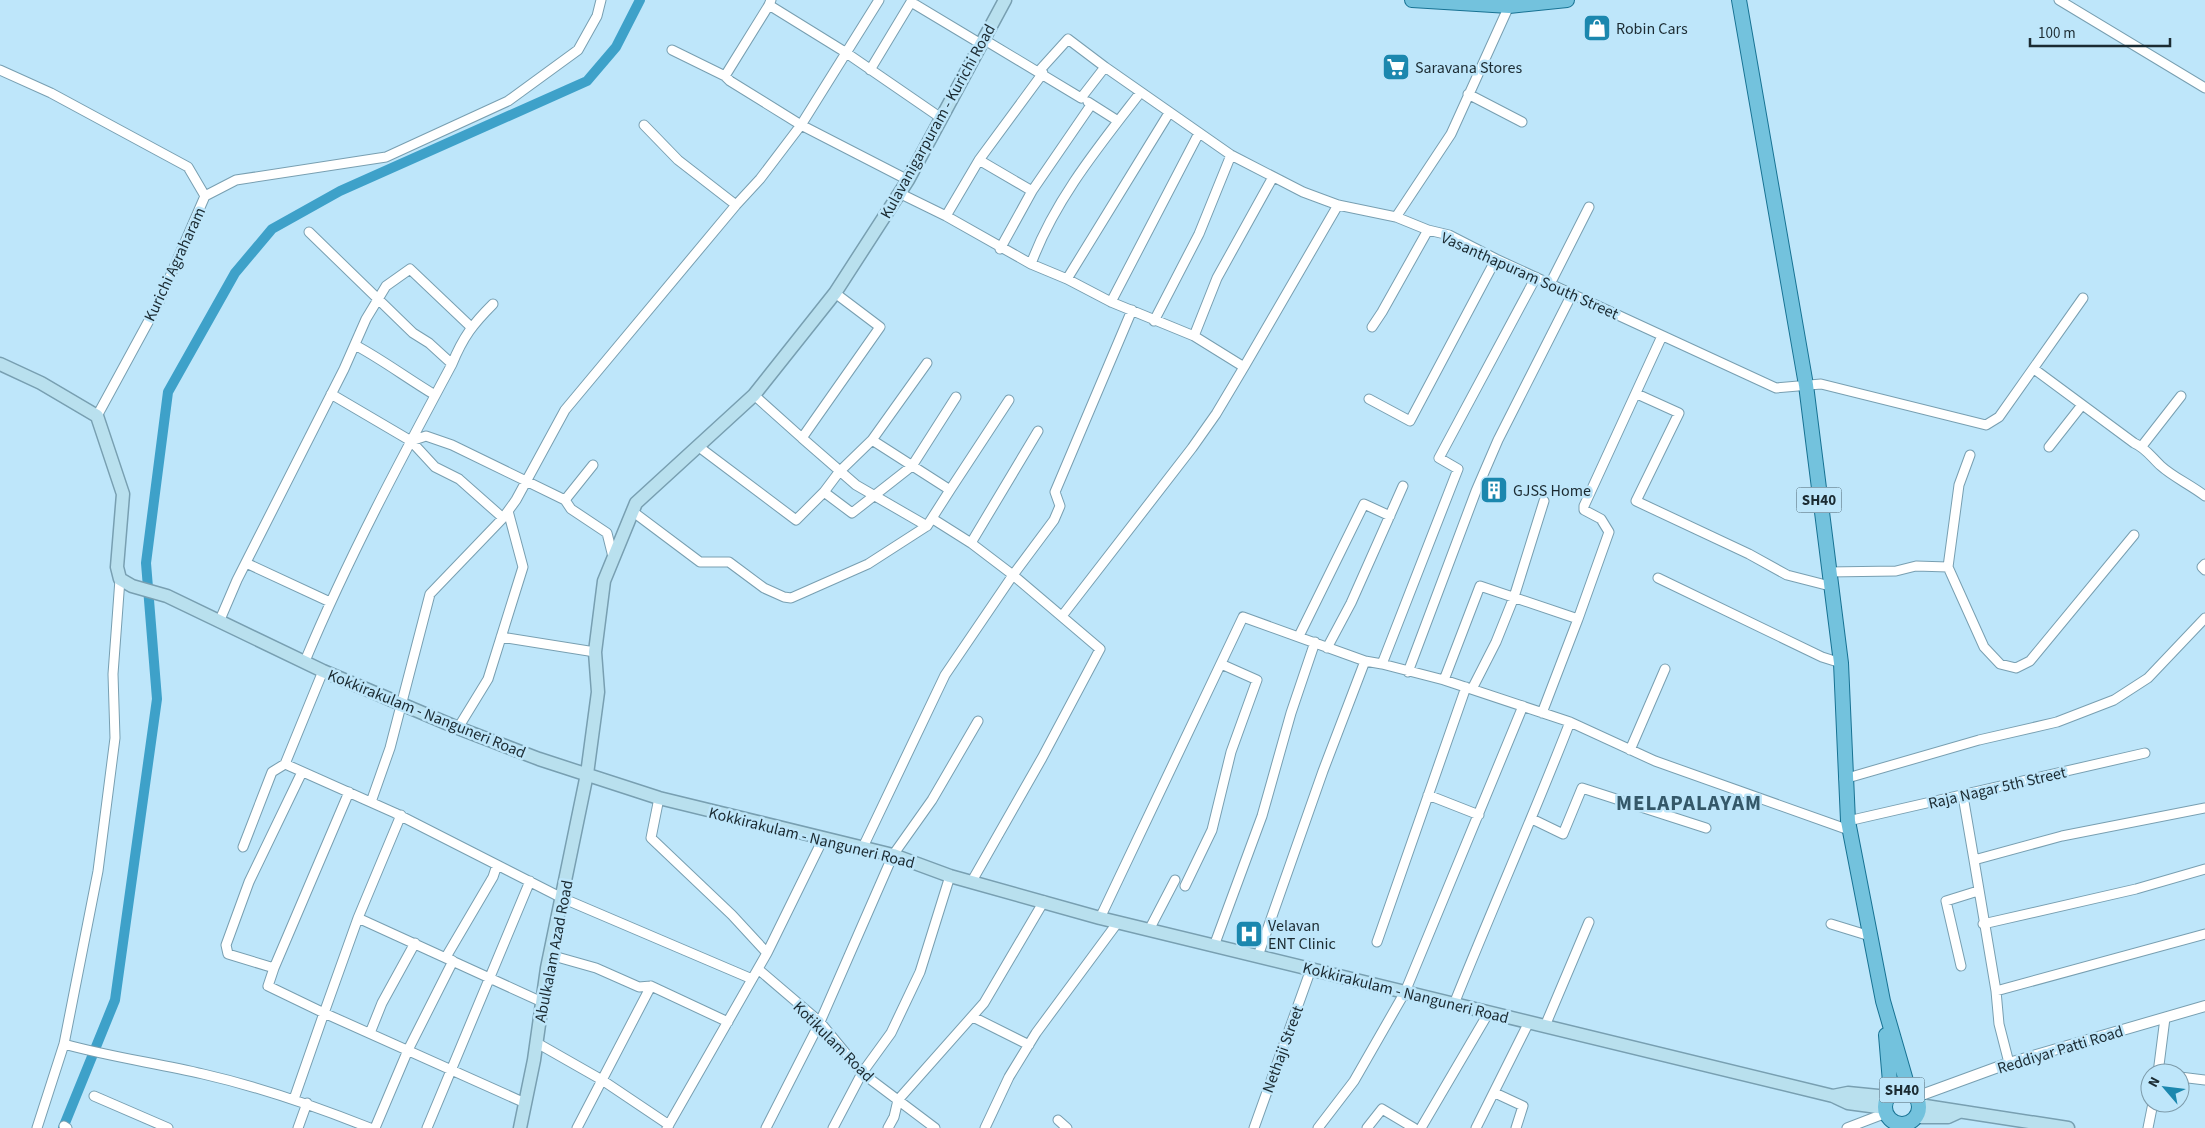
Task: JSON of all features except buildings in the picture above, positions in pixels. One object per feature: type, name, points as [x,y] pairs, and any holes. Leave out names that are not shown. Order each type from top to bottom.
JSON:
[{"type":"main road","name":"Kulavanigarpuram - Kurichi Road","points":[[587,774],[598,692],[595,652],[604,581],[636,503],[699,447],[754,394],[835,293],[908,180],[1005,0]]},
{"type":"main road","points":[[1412,0],[1509,6],[1567,0]]},
{"type":"main road","name":"SH40","points":[[1739,0],[1806,385],[1828,572],[1841,663],[1844,779],[1849,825],[1883,1002],[1914,1110]]},
{"type":"main road","points":[[0,364],[41,382],[97,416],[123,494],[117,567],[120,579]]},
{"type":"main road","name":"Kokkirakulam - Nanguneri Road","points":[[120,579],[132,586],[167,596],[219,622],[306,660],[323,671],[403,703],[458,728],[540,759],[659,798],[893,855],[950,876],[1148,930],[1833,1096],[1848,1103],[1888,1103]]},
{"type":"main road","name":"Abulkalam Azad Road","points":[[520,1128],[537,1043],[550,955],[587,774]]},
{"type":"main road","points":[[1883,1002],[1888,1103]]},
{"type":"main road","name":"SH40","points":[[1898,1090],[1914,1110],[1898,1126],[1889,1118],[1888,1103],[1898,1090]]},
{"type":"main road","points":[[1914,1110],[1949,1108],[1959,1112],[2028,1125],[2068,1128]]},
{"type":"street","points":[[205,196],[236,180],[386,157],[508,102],[578,50],[597,16],[601,0]]},
{"type":"street","points":[[372,802],[403,703],[430,594],[506,514],[565,410],[736,205],[760,179],[801,125],[879,0]]},
{"type":"street","points":[[2059,0],[2205,88]]},
{"type":"street","points":[[870,70],[911,1],[1041,72],[1118,121]]},
{"type":"street","points":[[725,76],[770,2],[941,118]]},
{"type":"street","points":[[1396,218],[1451,134],[1509,6]]},
{"type":"street","name":"Vasanthapuram South Street","points":[[1041,72],[1068,38],[1140,93],[1231,155],[1303,192],[1338,205],[1396,218],[1428,230],[1449,235],[1496,259],[1776,388],[1821,384],[1986,425],[1999,417],[2083,298]]},
{"type":"street","points":[[672,50],[725,76],[801,125],[908,180]]},
{"type":"street","points":[[1081,98],[1105,67]]},
{"type":"street","name":"Kurichi Agraharam","points":[[0,70],[51,93],[188,167],[205,196],[159,302],[97,416]]},
{"type":"street","points":[[946,216],[979,160],[1041,72]]},
{"type":"street","points":[[1030,264],[1039,242],[1061,202],[1140,93]]},
{"type":"street","points":[[1468,94],[1522,122]]},
{"type":"street","points":[[1000,248],[1032,191],[1091,105]]},
{"type":"street","points":[[1067,279],[1169,113]]},
{"type":"street","points":[[644,125],[678,160],[736,205]]},
{"type":"street","points":[[1111,302],[1199,133]]},
{"type":"street","points":[[1154,321],[1199,234],[1231,155]]},
{"type":"street","points":[[979,160],[1032,191]]},
{"type":"street","points":[[1194,336],[1217,278],[1273,177]]},
{"type":"street","points":[[899,193],[946,216],[1030,264],[1067,279],[1111,302],[1154,321],[1194,336],[1244,367]]},
{"type":"street","points":[[1062,616],[1192,448],[1216,414],[1338,205]]},
{"type":"street","points":[[1550,284],[1589,207]]},
{"type":"street","points":[[1372,327],[1428,230]]},
{"type":"street","points":[[309,232],[413,333],[452,364]]},
{"type":"street","points":[[1369,400],[1410,421],[1496,259]]},
{"type":"street","points":[[219,622],[246,563],[386,286],[410,268],[471,327]]},
{"type":"street","points":[[1382,664],[1458,468],[1439,458],[1536,277]]},
{"type":"street","points":[[802,438],[880,327],[835,293]]},
{"type":"street","points":[[1408,672],[1494,448],[1572,294]]},
{"type":"street","points":[[306,660],[330,602],[462,341],[471,327],[493,304]]},
{"type":"street","points":[[863,848],[945,675],[1013,575],[1054,520],[1060,506],[1055,492],[1132,310]]},
{"type":"street","points":[[1542,713],[1609,532],[1601,519],[1584,510],[1584,506],[1662,336]]},
{"type":"street","points":[[355,345],[388,362],[407,378],[435,395]]},
{"type":"street","points":[[699,447],[796,520],[824,492],[839,472],[872,440],[927,363]]},
{"type":"street","points":[[2034,369],[2134,443],[2142,446],[2163,468],[2189,482],[2205,496]]},
{"type":"street","points":[[331,394],[411,441],[435,467],[459,479],[506,514],[523,567],[488,678],[458,728]]},
{"type":"street","points":[[754,394],[839,472],[856,485],[971,542],[1100,649],[1042,758],[972,881]]},
{"type":"street","points":[[1637,394],[1678,413],[1636,501],[1749,554],[1787,575],[1830,586]]},
{"type":"street","points":[[2142,446],[2181,396]]},
{"type":"street","points":[[824,492],[852,512],[876,495],[912,466],[956,397]]},
{"type":"street","points":[[632,511],[700,562],[729,562],[764,588],[784,597],[792,598],[868,564],[930,523],[1008,400]]},
{"type":"street","points":[[2049,447],[2082,405]]},
{"type":"street","points":[[971,542],[1038,431]]},
{"type":"street","points":[[411,441],[426,436],[452,445],[565,500],[571,509],[607,533],[613,557]]},
{"type":"street","points":[[872,440],[950,490]]},
{"type":"street","points":[[1970,455],[1959,485],[1948,567],[1984,647],[2000,664],[2016,668],[2030,661],[2134,535]]},
{"type":"street","points":[[565,500],[593,465]]},
{"type":"street","points":[[1328,648],[1403,486]]},
{"type":"street","points":[[1377,942],[1428,795],[1469,688],[1496,642],[1514,597],[1544,501]]},
{"type":"street","points":[[1299,636],[1364,504],[1390,516]]},
{"type":"street","points":[[246,563],[330,602]]},
{"type":"street","points":[[2205,564],[2202,567],[2205,570]]},
{"type":"street","points":[[1828,572],[1896,571],[1916,566],[1948,567]]},
{"type":"street","points":[[1658,578],[1822,657],[1841,663]]},
{"type":"street","points":[[37,1128],[64,1044],[98,871],[115,738],[113,674],[120,579]]},
{"type":"street","points":[[1444,680],[1480,586],[1578,619]]},
{"type":"street","points":[[1100,918],[1244,617],[1365,662],[1382,664],[1444,680],[1524,706],[1570,722],[1630,750],[1849,825]]},
{"type":"street","points":[[1844,779],[1979,740],[2058,722],[2114,700],[2148,678],[2205,618]]},
{"type":"street","points":[[501,637],[595,652]]},
{"type":"street","points":[[1214,946],[1262,816],[1291,713],[1315,642]]},
{"type":"street","points":[[1258,956],[1323,771],[1365,662]]},
{"type":"street","points":[[1184,886],[1212,830],[1231,752],[1257,680],[1221,664]]},
{"type":"street","points":[[1630,750],[1665,669]]},
{"type":"street","points":[[242,847],[272,772],[285,764],[323,671]]},
{"type":"street","points":[[1318,1128],[1354,1081],[1405,992],[1524,706]]},
{"type":"street","points":[[766,1128],[820,1022],[893,855],[932,800],[978,721]]},
{"type":"street","points":[[1454,1004],[1517,849],[1532,819],[1570,722]]},
{"type":"street","name":"Raja Nagar 5th Street","points":[[1849,825],[2145,753]]},
{"type":"street","points":[[285,764],[400,815],[562,898],[752,980]]},
{"type":"street","points":[[274,968],[228,954],[226,945],[249,882],[302,772]]},
{"type":"street","points":[[1532,819],[1563,834],[1582,788],[1706,828]]},
{"type":"street","points":[[349,792],[268,986],[525,1103]]},
{"type":"street","points":[[1428,795],[1479,814]]},
{"type":"street","points":[[1963,796],[1983,924],[1996,991],[1999,1024],[2009,1063]]},
{"type":"street","points":[[659,798],[651,838],[732,915],[767,953]]},
{"type":"street","points":[[1974,860],[2062,836],[2205,808]]},
{"type":"street","points":[[294,1099],[358,918],[400,815]]},
{"type":"street","points":[[537,1043],[602,1080],[668,1126],[767,953],[824,839]]},
{"type":"street","points":[[446,957],[493,877],[498,865]]},
{"type":"street","points":[[1983,924],[2136,889],[2205,869]]},
{"type":"street","points":[[833,1128],[862,1073],[891,1033],[920,972],[950,876]]},
{"type":"street","points":[[1148,930],[1175,880]]},
{"type":"street","points":[[427,1128],[488,977],[530,882]]},
{"type":"street","points":[[1960,966],[1946,901],[1978,892]]},
{"type":"street","points":[[888,1128],[894,1117],[898,1100],[984,1003],[1044,901]]},
{"type":"street","points":[[358,918],[542,1002]]},
{"type":"street","points":[[985,1128],[1009,1077],[1029,1045],[1118,922]]},
{"type":"street","points":[[1545,1026],[1589,922]]},
{"type":"street","points":[[1830,924],[1870,936]]},
{"type":"street","points":[[1996,991],[2205,934]]},
{"type":"street","points":[[370,1033],[382,1002],[415,943]]},
{"type":"street","points":[[550,955],[596,968],[639,987],[651,986],[728,1022]]},
{"type":"street","points":[[375,1128],[408,1050],[453,961],[446,957]]},
{"type":"street","name":"Kotikulam Road","points":[[758,969],[820,1022],[862,1073],[935,1128]]},
{"type":"street","name":"Nethaji Street","points":[[1254,1128],[1311,969]]},
{"type":"street","points":[[577,1128],[651,986]]},
{"type":"street","name":"Reddiyar Patti Road","points":[[1914,1110],[2009,1063],[2205,1006]]},
{"type":"street","points":[[1420,1128],[1488,1012]]},
{"type":"street","points":[[973,1016],[1029,1045]]},
{"type":"street","points":[[2159,1063],[2165,1018]]},
{"type":"street","points":[[1476,1128],[1495,1093],[1528,1022]]},
{"type":"street","points":[[64,1044],[102,1054],[203,1074],[307,1103],[370,1128]]},
{"type":"street","points":[[2190,1078],[2205,1080]]},
{"type":"street","points":[[1495,1093],[1523,1106],[1516,1128]]},
{"type":"street","points":[[94,1096],[168,1128]]},
{"type":"street","points":[[298,1128],[307,1103]]},
{"type":"street","points":[[1847,1128],[1888,1103]]},
{"type":"street","points":[[1367,1128],[1382,1109],[1414,1128]]},
{"type":"street","points":[[2148,1128],[2151,1113]]},
{"type":"street","points":[[1058,1120],[1067,1128]]},
{"type":"waterway","points":[[63,1128],[115,1000],[157,699],[146,563],[168,392],[235,273],[272,229],[340,191],[587,81],[616,47],[640,0]]},
{"type":"place","name":"Robin Cars","points":[[1597,28]]},
{"type":"place","name":"Saravana Stores","points":[[1396,67]]},
{"type":"place","name":"GJSS Home","points":[[1494,490]]},
{"type":"place","name":"Velavan ENT Clinic","points":[[1249,934]]},
{"type":"district","name":"MELAPALAYAM","points":[[1689,803]]}]
